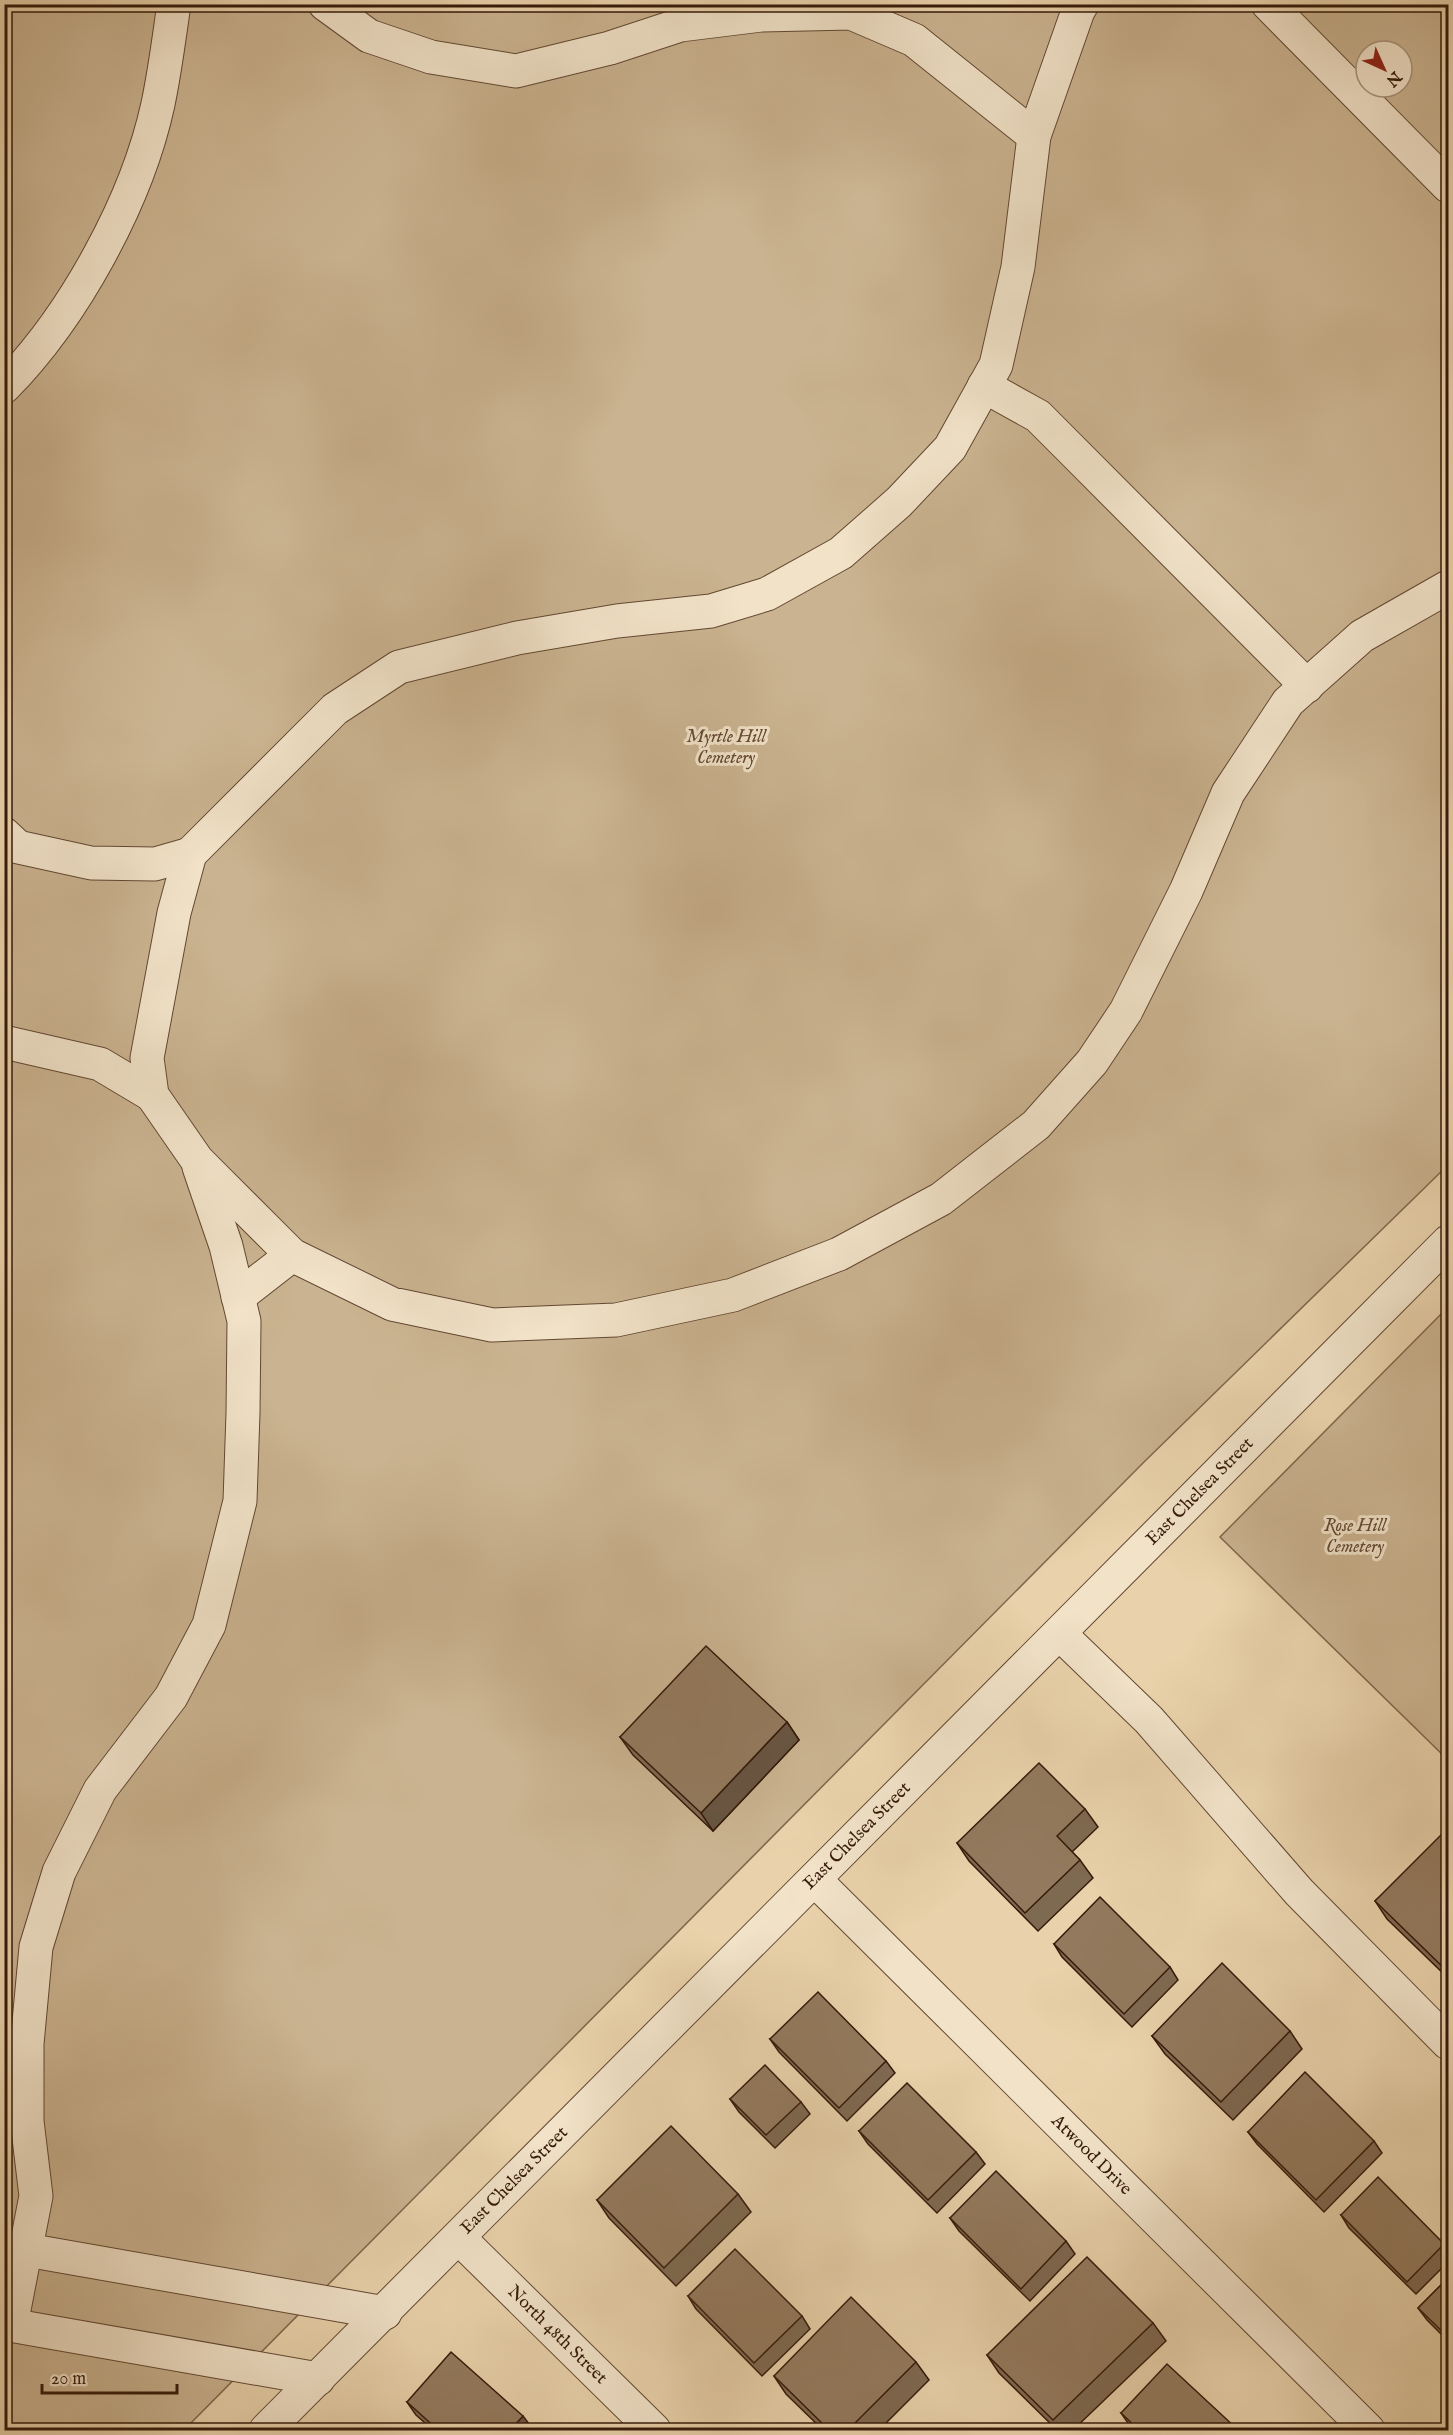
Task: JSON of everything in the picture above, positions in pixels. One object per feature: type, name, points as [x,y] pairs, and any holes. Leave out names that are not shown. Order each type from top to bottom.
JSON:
[{"type":"street","points":[[4,387],[53,328],[103,249],[137,173],[158,105],[174,4]]},
{"type":"street","points":[[325,4],[369,36],[431,57],[516,71],[610,48],[680,25],[761,15],[851,13],[914,40],[1034,136]]},
{"type":"street","points":[[4,834],[18,847],[91,863],[155,864],[190,854],[335,710],[399,667],[517,638],[616,621],[711,611],[767,594],[841,553],[899,502],[950,448],[996,365],[1018,267],[1034,136],[1082,4]]},
{"type":"street","points":[[1268,4],[1449,186]]},
{"type":"street","points":[[984,386],[1038,416],[1307,686]]},
{"type":"street","points":[[4,1042],[100,1064],[152,1095],[197,1160],[292,1255],[392,1304],[492,1325],[616,1320],[733,1295],[839,1254],[940,1199],[1036,1125],[1092,1062],[1126,1011],[1182,901],[1227,793],[1288,702],[1362,636],[1449,586]]},
{"type":"street","points":[[152,1095],[147,1058],[174,913],[190,854]]},
{"type":"street","points":[[197,1160],[226,1246],[244,1321],[240,1501],[209,1625],[171,1697],[100,1790],[59,1872],[36,1947],[27,2044],[27,2121],[36,2196],[15,2248],[8,2324],[318,2379]]},
{"type":"street","name":"East Chelsea Street","points":[[266,2430],[1449,1242]]},
{"type":"street","points":[[238,1297],[292,1255]]},
{"type":"street","points":[[1060,1634],[1149,1720],[1299,1892],[1449,2043]]},
{"type":"street","name":"Atwood Drive","points":[[814,1880],[1368,2430]]},
{"type":"street","name":"North 48th Street","points":[[459,2238],[654,2430]]},
{"type":"street","points":[[15,2248],[385,2313]]},
{"type":"green space","name":"Myrtle Hill Cemetery","points":[[5,5],[1448,5],[1448,1165],[1144,1462],[184,2430],[5,2430]]},
{"type":"green space","name":"Rose Hill Cemetery","points":[[1448,1307],[1448,1760],[1220,1537]]},
{"type":"building","points":[[706,1646],[787,1722],[701,1813],[620,1737]]},
{"type":"building","points":[[1039,1763],[1085,1809],[1057,1836],[1080,1860],[1025,1913],[957,1843]]},
{"type":"building","points":[[1441,1835],[1449,1842],[1449,1973],[1375,1901]]},
{"type":"building","points":[[1100,1897],[1170,1967],[1124,2014],[1054,1944]]},
{"type":"building","points":[[1222,1963],[1290,2031],[1221,2102],[1152,2036]]},
{"type":"building","points":[[818,1992],[886,2061],[839,2108],[770,2039]]},
{"type":"building","points":[[765,2065],[801,2102],[766,2135],[730,2099]]},
{"type":"building","points":[[1305,2072],[1374,2141],[1316,2200],[1248,2132]]},
{"type":"building","points":[[907,2083],[976,2152],[928,2200],[859,2131]]},
{"type":"building","points":[[671,2126],[738,2194],[664,2268],[597,2200]]},
{"type":"building","points":[[996,2171],[1066,2241],[1021,2289],[950,2218]]},
{"type":"building","points":[[1378,2177],[1444,2244],[1407,2282],[1341,2215]]},
{"type":"building","points":[[735,2249],[802,2316],[754,2363],[688,2296]]},
{"type":"building","points":[[1087,2257],[1153,2323],[1053,2420],[987,2355]]},
{"type":"building","points":[[1449,2277],[1449,2338],[1418,2308]]},
{"type":"building","points":[[851,2297],[916,2362],[848,2430],[829,2430],[774,2376]]},
{"type":"building","points":[[451,2352],[523,2416],[510,2430],[438,2430],[407,2402]]},
{"type":"building","points":[[1167,2364],[1237,2429],[1139,2430],[1121,2413]]},
{"type":"building","points":[[910,2425],[916,2430],[905,2430]]}]
